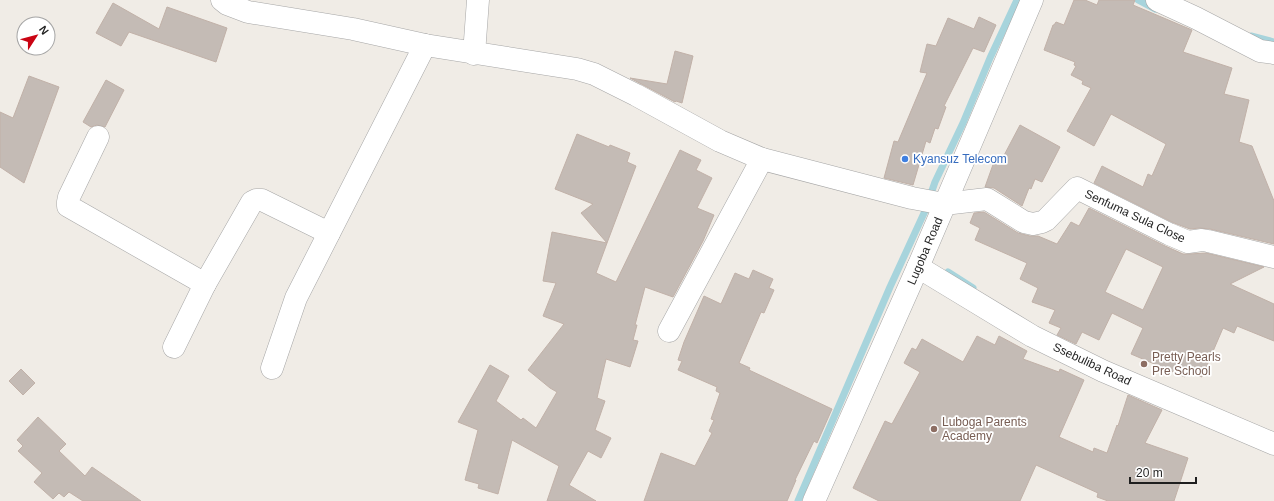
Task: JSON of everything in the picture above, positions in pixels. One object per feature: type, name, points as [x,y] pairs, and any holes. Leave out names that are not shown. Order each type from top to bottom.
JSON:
[{"type":"street","points":[[222,0],[227,4],[248,12],[354,29],[474,54],[577,69],[594,74],[720,140],[762,159],[912,198],[944,204]]},
{"type":"street","points":[[474,54],[478,0]]},
{"type":"street","name":"Lugoba Road","points":[[814,501],[918,267],[1032,0]]},
{"type":"street","points":[[1157,0],[1260,51],[1274,53]]},
{"type":"street","points":[[272,368],[296,298],[425,45]]},
{"type":"street","points":[[98,137],[69,197],[68,206],[205,284]]},
{"type":"street","points":[[669,331],[762,159]]},
{"type":"street","name":"Senfuma Sula Close","points":[[944,204],[987,199],[1024,222],[1033,224],[1046,220],[1077,188],[1188,242],[1202,240],[1208,241],[1274,257]]},
{"type":"street","points":[[174,347],[205,284],[249,208],[256,200],[262,200],[329,233]]},
{"type":"street","name":"Ssebuliba Road","points":[[918,267],[1046,343],[1103,371],[1274,444]]},
{"type":"building","points":[[1074,0],[1085,0],[1097,5],[1099,0],[1135,0],[1133,5],[1192,30],[1183,52],[1232,68],[1224,94],[1249,100],[1239,142],[1252,146],[1274,201],[1274,244],[1210,229],[1190,229],[1174,223],[1094,183],[1102,166],[1143,187],[1148,174],[1152,176],[1166,144],[1111,114],[1094,146],[1067,131],[1091,88],[1082,84],[1083,81],[1071,75],[1076,66],[1074,65],[1075,62],[1044,50],[1053,25],[1056,22],[1064,25]]},
{"type":"building","points":[[113,3],[159,29],[167,7],[227,28],[216,62],[129,32],[121,46],[96,33]]},
{"type":"building","points":[[979,17],[996,25],[984,52],[973,48],[944,106],[946,107],[938,129],[935,128],[930,143],[926,141],[913,185],[884,178],[894,141],[898,142],[927,73],[920,72],[927,44],[936,46],[948,18],[974,29]]},
{"type":"building","points":[[675,51],[693,56],[682,103],[675,102],[630,78],[667,84]]},
{"type":"building","points":[[29,76],[59,87],[24,183],[0,167],[0,112],[13,118]]},
{"type":"building","points":[[106,80],[124,90],[105,127],[97,125],[91,127],[83,122]]},
{"type":"building","points":[[1020,125],[1060,147],[1042,182],[1035,179],[1031,189],[1029,188],[1022,206],[994,188],[985,187],[995,159],[1001,161]]},
{"type":"building","points":[[577,134],[609,147],[610,145],[630,153],[627,162],[636,166],[607,243],[581,213],[593,204],[555,189]]},
{"type":"building","points":[[680,150],[701,160],[696,170],[712,178],[697,208],[714,215],[703,241],[673,297],[645,287],[635,325],[637,325],[633,340],[638,341],[630,367],[606,359],[597,398],[605,401],[595,430],[611,438],[601,458],[588,451],[569,485],[596,501],[547,501],[559,466],[512,440],[498,494],[478,488],[479,484],[465,480],[478,430],[458,422],[490,365],[509,376],[496,401],[521,420],[523,418],[536,428],[557,392],[528,370],[564,324],[543,316],[556,283],[543,281],[552,232],[607,243],[596,273],[616,282]]},
{"type":"building","points":[[1089,208],[1183,254],[1206,253],[1264,267],[1230,284],[1274,304],[1274,341],[1237,326],[1234,333],[1223,328],[1202,377],[1188,371],[1185,377],[1131,354],[1143,328],[1112,313],[1099,340],[1082,332],[1076,344],[1057,335],[1061,328],[1049,323],[1055,310],[1032,302],[1038,288],[1020,279],[1027,263],[975,240],[980,228],[970,223],[974,213],[984,212],[1018,233],[1038,236],[1057,244],[1071,222],[1079,226]],"holes":[[[1126,249],[1163,267],[1143,310],[1105,292]]]},
{"type":"building","points":[[753,270],[773,279],[769,288],[774,290],[764,313],[761,312],[739,363],[750,368],[749,370],[832,409],[817,443],[814,441],[795,480],[787,501],[644,501],[661,453],[695,466],[712,433],[709,431],[714,420],[711,419],[720,393],[716,391],[717,387],[678,370],[682,361],[678,360],[684,342],[704,296],[721,304],[735,273],[749,279]]},
{"type":"building","points":[[977,336],[995,345],[999,336],[1027,351],[1023,359],[1059,372],[1060,369],[1084,380],[1059,437],[1093,452],[1094,448],[1107,453],[1128,395],[1162,410],[1145,443],[1188,458],[1174,501],[1108,501],[1097,497],[1098,493],[1036,465],[1020,501],[879,501],[853,488],[885,421],[892,424],[920,372],[904,363],[912,348],[916,350],[922,339],[963,362]]},
{"type":"building","points":[[21,369],[35,383],[23,395],[9,381]]},
{"type":"building","points":[[38,417],[66,444],[59,451],[85,476],[92,467],[141,501],[83,501],[69,492],[64,497],[59,493],[53,499],[34,482],[42,473],[18,451],[23,446],[17,440]]},
{"type":"waterway","points":[[798,501],[890,287],[925,211],[935,182],[963,123],[990,58],[1017,0]]},
{"type":"waterway","points":[[1138,0],[1155,9]]},
{"type":"waterway","points":[[1251,36],[1274,42]]},
{"type":"waterway","points":[[948,272],[973,288]]},
{"type":"place","name":"Kyansuz Telecom","points":[[905,159]]},
{"type":"place","name":"Pretty Pearls Pre School","points":[[1144,364]]},
{"type":"place","name":"Luboga Parents Academy","points":[[934,429]]}]
